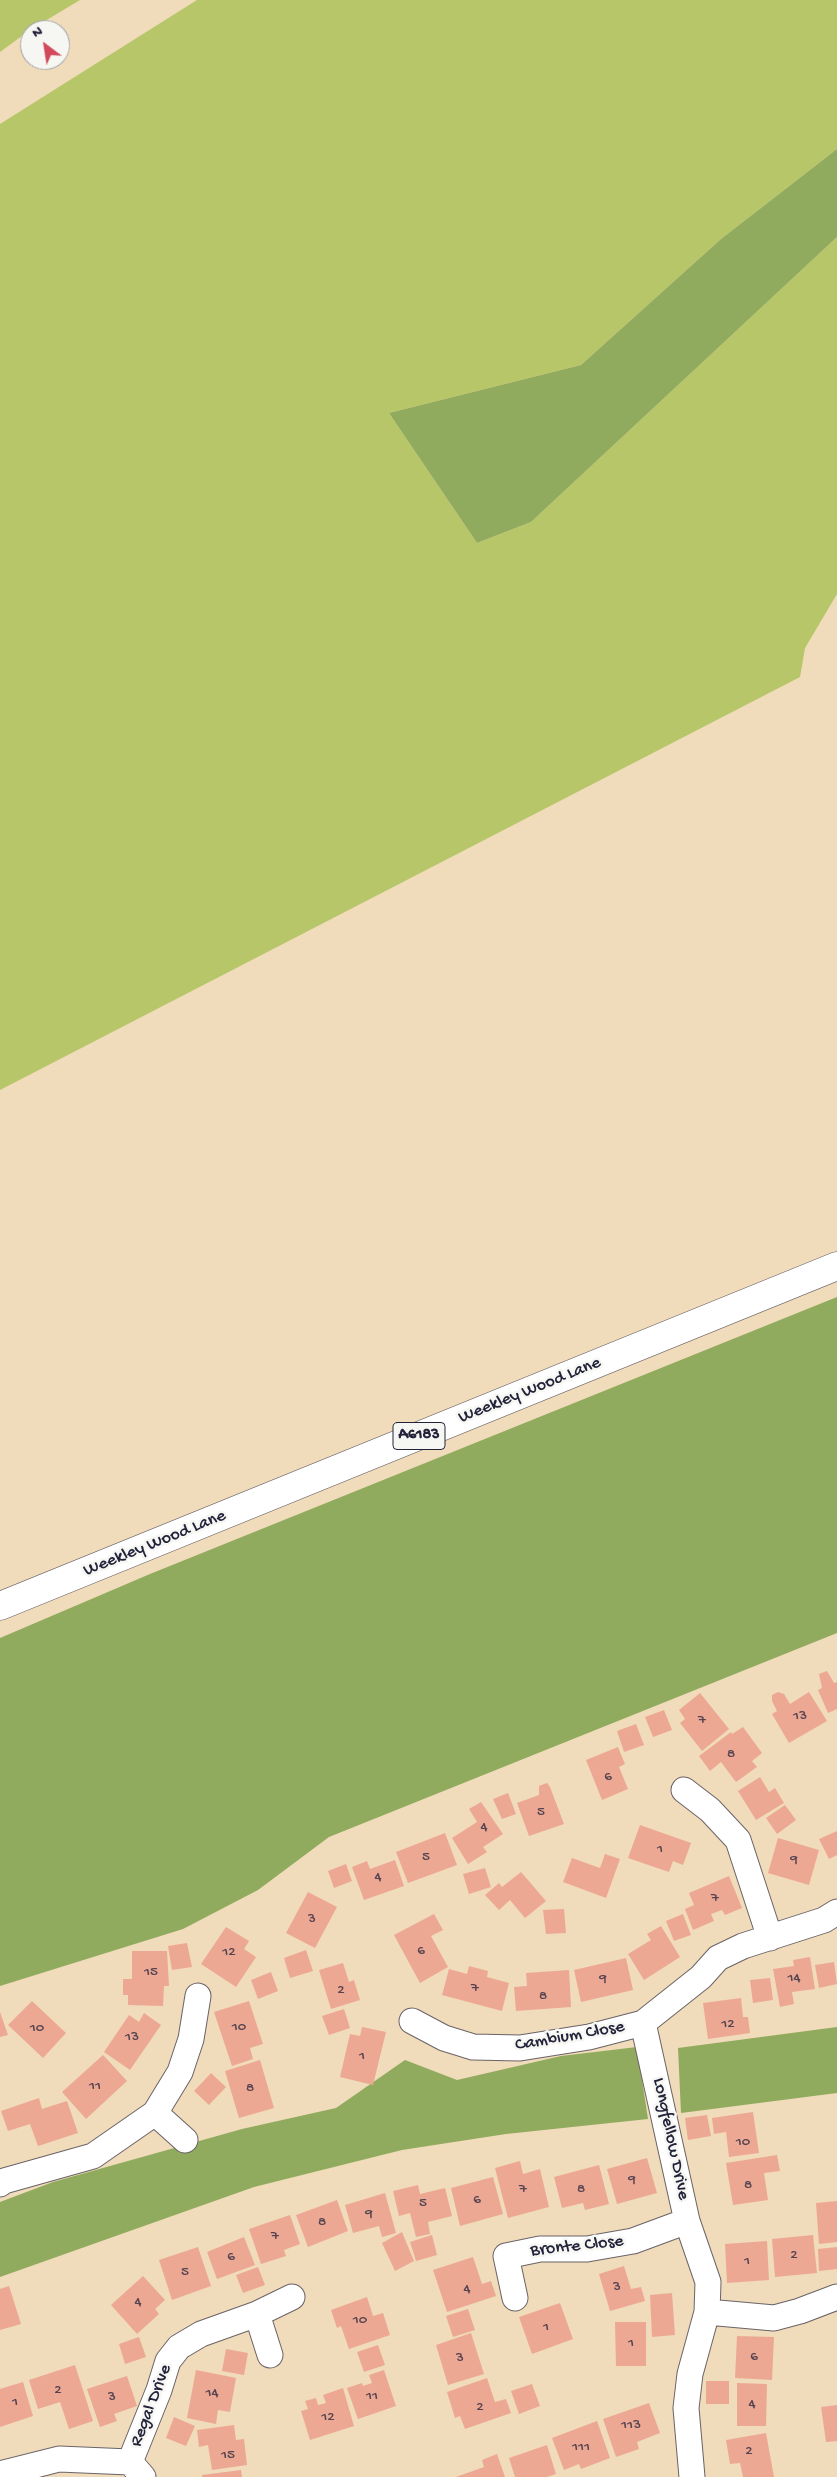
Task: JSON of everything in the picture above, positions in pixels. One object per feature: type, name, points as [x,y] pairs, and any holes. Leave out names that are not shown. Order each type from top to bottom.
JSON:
[{"type":"main road","name":"Weekley Wood Lane","points":[[0,1606],[837,1266]]},
{"type":"street","points":[[684,1790],[710,1810],[738,1840],[770,1938]]},
{"type":"street","points":[[643,2023],[701,1977],[718,1958],[743,1946],[824,1920],[837,1912]]},
{"type":"street","points":[[0,2184],[93,2156],[155,2113],[180,2072],[191,2039],[198,1996]]},
{"type":"street","name":"Cambium Close","points":[[412,2021],[444,2038],[472,2047],[520,2048],[589,2037],[643,2023]]},
{"type":"street","name":"Longfellow Drive","points":[[643,2023],[687,2221],[708,2282],[708,2312],[690,2374],[686,2408],[692,2477]]},
{"type":"street","points":[[155,2113],[185,2140]]},
{"type":"street","name":"Bronte Close","points":[[515,2298],[506,2256],[540,2250],[586,2249],[633,2241],[687,2221]]},
{"type":"street","name":"Regal Drive","points":[[0,2474],[59,2459],[137,2469],[168,2361],[179,2347],[202,2334],[257,2314],[292,2297]]},
{"type":"street","points":[[708,2312],[774,2318],[800,2311],[837,2297]]},
{"type":"street","points":[[257,2314],[270,2355]]},
{"type":"green space","points":[[0,0],[80,0],[47,20],[20,20],[20,37],[0,52]]},
{"type":"green space","points":[[197,0],[837,0],[837,149],[721,239],[581,365],[389,413],[477,543],[531,522],[837,237],[837,594],[805,648],[800,677],[0,1090],[0,124]]},
{"type":"green space","points":[[837,149],[837,237],[531,522],[477,543],[389,413],[581,365],[721,239]]},
{"type":"green space","points":[[837,1297],[837,1633],[329,1837],[258,1890],[183,1929],[0,1986],[0,1638],[150,1574]]},
{"type":"green space","points":[[837,2027],[837,2093],[681,2113],[678,2048]]},
{"type":"green space","points":[[637,2047],[648,2119],[506,2134],[402,2150],[254,2187],[0,2277],[0,2202],[53,2182],[242,2129],[336,2108],[405,2060],[457,2080],[561,2056]]},
{"type":"building","points":[[827,1671],[834,1683],[837,1682],[837,1709],[828,1713],[818,1690],[822,1688],[819,1674]]},
{"type":"building","points":[[778,1692],[784,1694],[790,1704],[809,1692],[827,1721],[789,1743],[772,1714],[777,1711],[772,1701],[772,1695]]},
{"type":"building","points":[[700,1693],[729,1729],[702,1751],[680,1723],[685,1719],[679,1710]]},
{"type":"building","points":[[664,1710],[672,1730],[653,1737],[645,1717]]},
{"type":"building","points":[[636,1724],[644,1745],[624,1752],[617,1731]]},
{"type":"building","points":[[743,1727],[762,1753],[752,1761],[757,1767],[736,1782],[721,1762],[710,1771],[699,1756],[731,1732],[732,1734]]},
{"type":"building","points":[[618,1747],[625,1764],[619,1767],[628,1789],[602,1800],[586,1760]]},
{"type":"building","points":[[760,1777],[769,1792],[775,1788],[784,1803],[756,1820],[738,1791]]},
{"type":"building","points":[[547,1783],[564,1824],[529,1836],[517,1803],[539,1795],[539,1786]]},
{"type":"building","points":[[508,1793],[516,1814],[502,1819],[493,1799]]},
{"type":"building","points":[[481,1802],[503,1834],[483,1847],[487,1852],[468,1864],[452,1838],[477,1822],[469,1809]]},
{"type":"building","points":[[785,1805],[796,1820],[777,1834],[766,1818]]},
{"type":"building","points":[[640,1825],[691,1843],[683,1865],[673,1861],[669,1872],[628,1858]]},
{"type":"building","points":[[837,1831],[837,1855],[829,1859],[819,1839]]},
{"type":"building","points":[[445,1833],[457,1865],[408,1883],[396,1852]]},
{"type":"building","points":[[778,1838],[819,1850],[809,1885],[768,1873]]},
{"type":"building","points":[[605,1854],[620,1859],[606,1898],[563,1882],[572,1858],[600,1868]]},
{"type":"building","points":[[395,1860],[404,1886],[364,1900],[352,1867],[367,1861],[370,1869]]},
{"type":"building","points":[[346,1864],[352,1881],[334,1888],[328,1871]]},
{"type":"building","points":[[485,1868],[491,1887],[469,1894],[463,1874]]},
{"type":"building","points":[[521,1872],[546,1901],[525,1918],[510,1900],[499,1910],[485,1895],[499,1883],[502,1887]]},
{"type":"building","points":[[729,1876],[742,1908],[725,1915],[722,1910],[711,1914],[714,1921],[693,1930],[685,1909],[694,1905],[689,1893]]},
{"type":"building","points":[[308,1892],[337,1907],[315,1948],[286,1933]]},
{"type":"building","points":[[564,1909],[566,1933],[546,1934],[543,1910]]},
{"type":"building","points":[[434,1914],[443,1930],[431,1936],[448,1967],[420,1983],[394,1935]]},
{"type":"building","points":[[683,1914],[691,1935],[674,1941],[666,1921]]},
{"type":"building","points":[[661,1926],[680,1957],[644,1980],[628,1954],[651,1940],[647,1934]]},
{"type":"building","points":[[226,1927],[249,1941],[244,1949],[256,1957],[236,1987],[201,1964]]},
{"type":"building","points":[[187,1943],[192,1967],[172,1970],[168,1946]]},
{"type":"building","points":[[306,1950],[313,1971],[290,1978],[284,1958]]},
{"type":"building","points":[[132,1951],[167,1951],[169,1986],[164,1986],[163,2006],[128,2005],[128,1995],[123,1995],[123,1979],[132,1979]]},
{"type":"building","points":[[810,1957],[815,1989],[792,1992],[794,2004],[780,2007],[773,1969],[794,1966],[793,1960]]},
{"type":"building","points":[[626,1958],[633,1990],[581,2002],[574,1970]]},
{"type":"building","points":[[834,1962],[837,1984],[819,1988],[815,1965]]},
{"type":"building","points":[[343,1963],[349,1982],[354,1980],[360,2000],[331,2009],[319,1970]]},
{"type":"building","points":[[469,1966],[488,1971],[487,1977],[509,1983],[502,2011],[442,1995],[449,1969],[467,1974]]},
{"type":"building","points":[[569,1970],[571,2007],[516,2011],[514,1987],[527,1986],[526,1973]]},
{"type":"building","points":[[271,1972],[278,1991],[258,1999],[251,1980]]},
{"type":"building","points":[[770,1978],[773,2000],[753,2003],[750,1980]]},
{"type":"building","points":[[741,1998],[743,2017],[748,2017],[750,2033],[708,2039],[703,2003]]},
{"type":"building","points":[[32,2001],[66,2033],[43,2058],[8,2025]]},
{"type":"building","points":[[249,2001],[263,2044],[250,2048],[253,2059],[232,2066],[214,2012]]},
{"type":"building","points":[[344,2009],[350,2028],[329,2035],[322,2016]]},
{"type":"building","points":[[0,2012],[8,2035],[0,2037]]},
{"type":"building","points":[[144,2013],[161,2025],[130,2070],[104,2052],[129,2015],[139,2022]]},
{"type":"building","points":[[362,2027],[386,2032],[373,2085],[340,2077],[350,2034],[360,2036]]},
{"type":"building","points":[[103,2055],[127,2081],[86,2119],[62,2092]]},
{"type":"building","points":[[260,2060],[274,2108],[239,2118],[225,2071]]},
{"type":"building","points":[[211,2073],[226,2087],[209,2105],[194,2091]]},
{"type":"building","points":[[39,2098],[42,2109],[67,2101],[78,2133],[38,2146],[30,2124],[8,2131],[1,2111]]},
{"type":"building","points":[[753,2112],[759,2153],[729,2157],[726,2132],[714,2134],[712,2118]]},
{"type":"building","points":[[707,2115],[711,2136],[688,2140],[685,2118]]},
{"type":"building","points":[[777,2155],[780,2171],[764,2173],[768,2200],[733,2205],[726,2163]]},
{"type":"building","points":[[647,2158],[657,2193],[617,2204],[607,2169]]},
{"type":"building","points":[[520,2161],[523,2174],[540,2169],[549,2207],[508,2218],[495,2168]]},
{"type":"building","points":[[599,2165],[609,2204],[585,2210],[583,2203],[562,2208],[554,2177]]},
{"type":"building","points":[[493,2177],[503,2214],[460,2226],[451,2188]]},
{"type":"building","points":[[418,2185],[420,2194],[445,2188],[452,2216],[428,2222],[430,2234],[416,2237],[410,2213],[399,2216],[393,2191]]},
{"type":"building","points":[[385,2193],[396,2233],[382,2237],[379,2226],[353,2233],[345,2205]]},
{"type":"building","points":[[337,2200],[348,2231],[308,2247],[296,2215]]},
{"type":"building","points":[[837,2201],[837,2242],[819,2244],[816,2203]]},
{"type":"building","points":[[290,2215],[300,2244],[284,2250],[286,2256],[261,2264],[249,2229]]},
{"type":"building","points":[[402,2232],[414,2261],[395,2271],[382,2243]]},
{"type":"building","points":[[432,2235],[437,2255],[416,2261],[410,2242]]},
{"type":"building","points":[[813,2235],[817,2273],[775,2277],[772,2239]]},
{"type":"building","points":[[244,2237],[255,2265],[217,2279],[207,2252]]},
{"type":"building","points":[[767,2241],[769,2280],[727,2283],[725,2244]]},
{"type":"building","points":[[198,2247],[211,2286],[172,2300],[159,2260]]},
{"type":"building","points":[[837,2247],[837,2269],[819,2271],[818,2249]]},
{"type":"building","points":[[473,2257],[482,2284],[491,2281],[496,2296],[447,2312],[433,2270]]},
{"type":"building","points":[[624,2266],[631,2289],[641,2287],[645,2301],[610,2311],[599,2274]]},
{"type":"building","points":[[258,2267],[265,2285],[243,2293],[236,2275]]},
{"type":"building","points":[[143,2276],[165,2300],[155,2309],[159,2314],[137,2334],[111,2305]]},
{"type":"building","points":[[9,2286],[21,2324],[0,2330],[0,2289]]},
{"type":"building","points":[[672,2293],[675,2335],[652,2337],[650,2295]]},
{"type":"building","points":[[367,2297],[373,2316],[383,2313],[390,2335],[349,2349],[341,2326],[337,2328],[331,2310]]},
{"type":"building","points":[[560,2303],[573,2339],[532,2354],[519,2317]]},
{"type":"building","points":[[468,2309],[475,2330],[453,2337],[446,2316]]},
{"type":"building","points":[[615,2322],[646,2322],[646,2366],[616,2366]]},
{"type":"building","points":[[471,2333],[484,2374],[448,2385],[436,2345]]},
{"type":"building","points":[[737,2336],[774,2337],[772,2380],[735,2378]]},
{"type":"building","points":[[139,2337],[146,2357],[125,2364],[119,2344]]},
{"type":"building","points":[[378,2345],[385,2365],[364,2372],[357,2352]]},
{"type":"building","points":[[226,2349],[248,2353],[244,2375],[222,2371]]},
{"type":"building","points":[[75,2365],[93,2421],[69,2429],[60,2402],[38,2409],[29,2380]]},
{"type":"building","points":[[196,2370],[236,2378],[230,2412],[218,2410],[216,2424],[187,2418]]},
{"type":"building","points":[[384,2370],[396,2406],[358,2419],[347,2388],[362,2383],[363,2386],[372,2383],[369,2375]]},
{"type":"building","points":[[127,2376],[137,2406],[114,2414],[117,2421],[100,2427],[87,2389]]},
{"type":"building","points":[[487,2378],[495,2402],[506,2399],[511,2413],[465,2429],[460,2416],[455,2418],[447,2392]]},
{"type":"building","points":[[706,2381],[729,2381],[729,2404],[706,2404]]},
{"type":"building","points":[[23,2382],[33,2416],[0,2427],[0,2389]]},
{"type":"building","points":[[737,2383],[767,2384],[766,2426],[737,2426]]},
{"type":"building","points":[[532,2384],[540,2406],[519,2414],[511,2391]]},
{"type":"building","points":[[343,2388],[354,2426],[310,2440],[301,2411],[308,2409],[305,2401],[316,2398],[318,2405],[326,2403],[323,2395]]},
{"type":"building","points":[[649,2403],[660,2433],[637,2442],[639,2449],[616,2457],[603,2419]]},
{"type":"building","points":[[837,2405],[837,2441],[826,2442],[821,2407]]},
{"type":"building","points":[[174,2417],[195,2426],[186,2446],[166,2438]]},
{"type":"building","points":[[597,2421],[610,2458],[581,2469],[579,2464],[564,2470],[552,2438]]},
{"type":"building","points":[[234,2425],[236,2440],[244,2439],[247,2465],[212,2470],[208,2445],[199,2447],[197,2430]]},
{"type":"building","points":[[766,2433],[774,2477],[743,2477],[740,2463],[730,2464],[726,2440]]},
{"type":"building","points":[[547,2445],[556,2474],[547,2477],[515,2477],[509,2458]]},
{"type":"building","points":[[497,2454],[505,2477],[456,2477],[484,2467],[482,2460]]},
{"type":"building","points":[[241,2470],[242,2477],[202,2477],[202,2475]]}]
